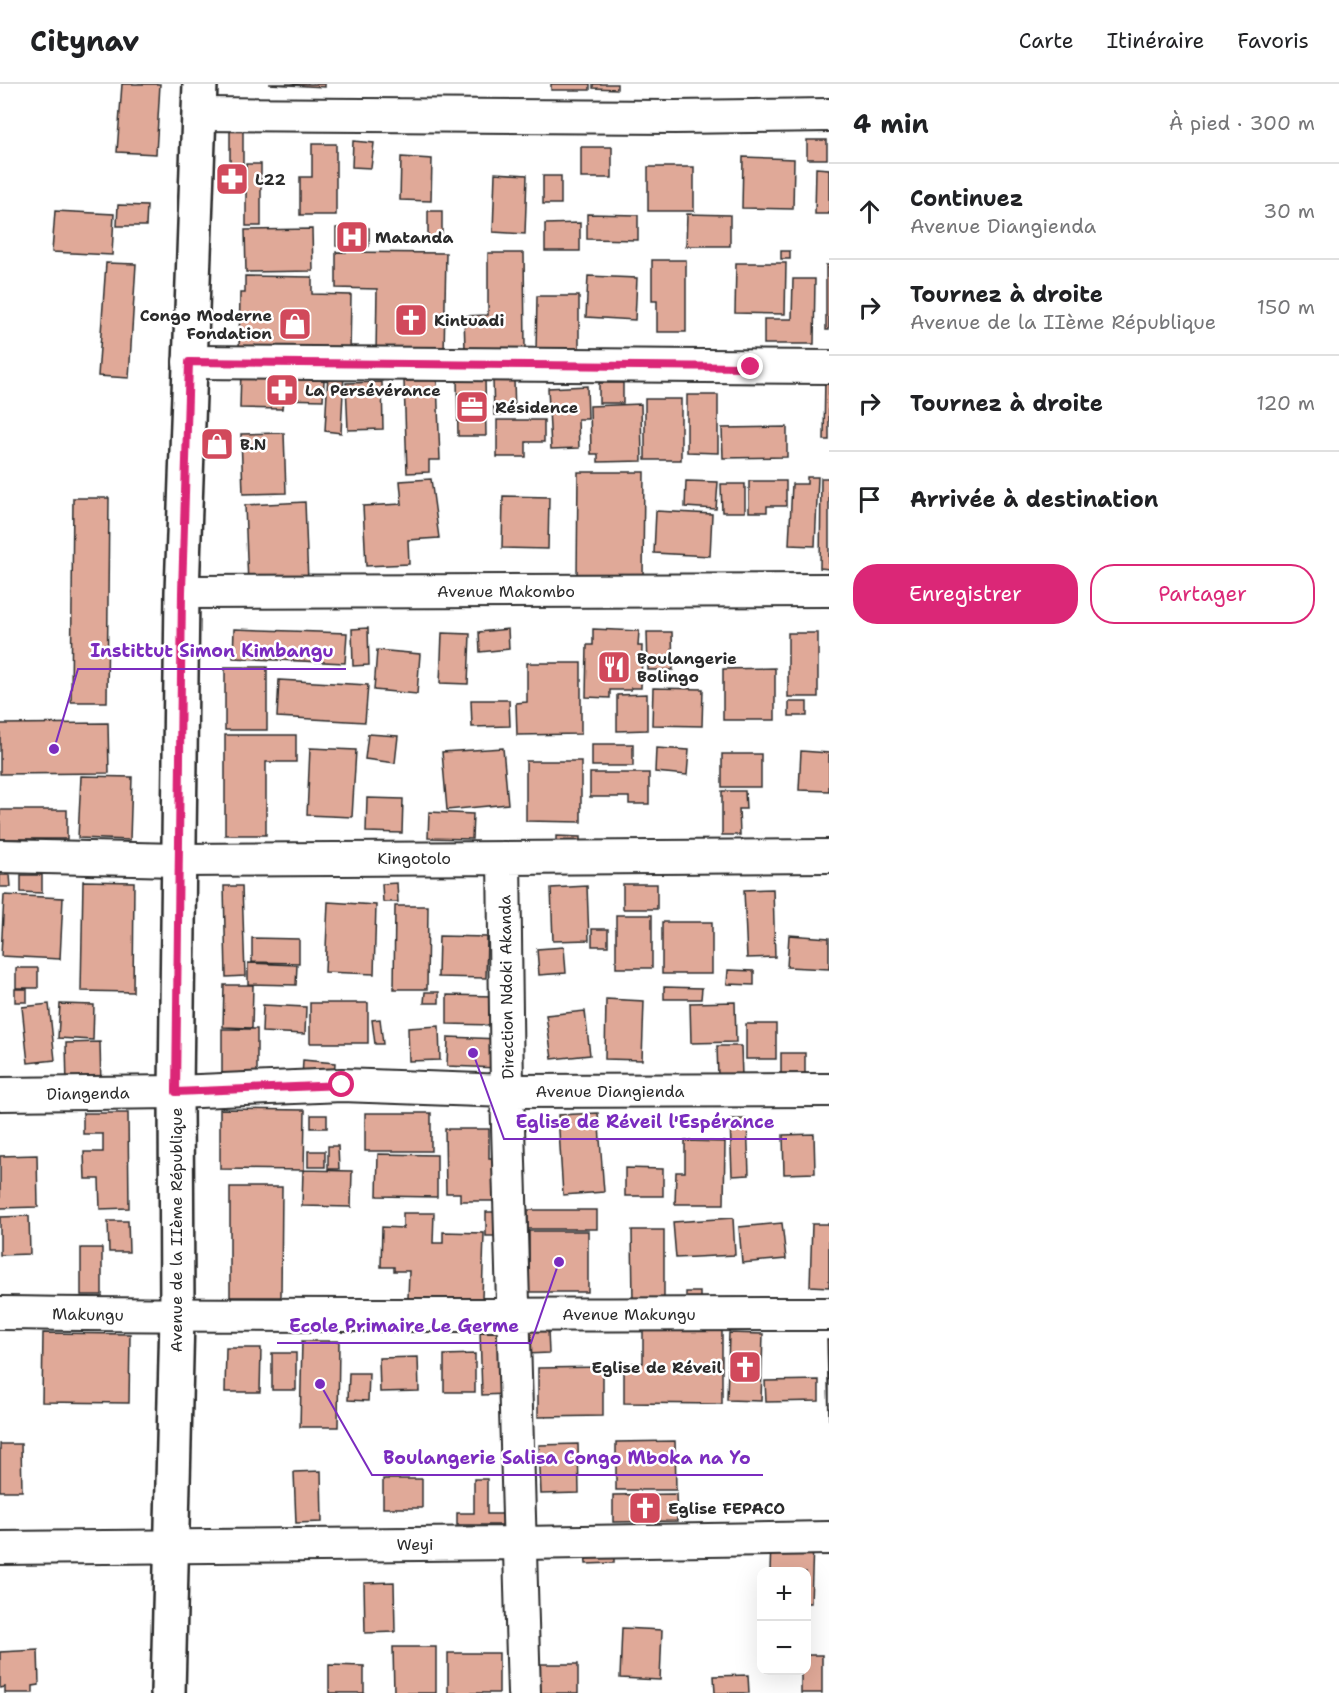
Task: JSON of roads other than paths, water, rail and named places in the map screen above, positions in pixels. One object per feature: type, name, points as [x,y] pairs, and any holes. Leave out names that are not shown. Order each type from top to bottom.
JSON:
[{"type":"street","points":[[199,99],[675,117],[829,115]]},
{"type":"street","name":"Avenue de la IIème République","points":[[168,1693],[177,1316],[176,1092],[182,592],[199,99]]},
{"type":"street","points":[[189,362],[829,366]]},
{"type":"street","name":"Avenue Makombo","points":[[182,592],[829,590]]},
{"type":"street","name":"Kingotolo","points":[[0,856],[178,860],[829,856]]},
{"type":"street","name":"Direction Ndoki Akanda","points":[[504,858],[507,1091],[524,1693]]},
{"type":"street","name":"Avenue Diangienda","points":[[176,1092],[342,1085],[507,1091],[829,1090]]},
{"type":"street","name":"Diangenda","points":[[0,1094],[176,1092]]},
{"type":"street","name":"Makungu","points":[[0,1313],[177,1316]]},
{"type":"street","name":"Avenue Makungu","points":[[177,1316],[513,1313],[829,1314]]},
{"type":"street","name":"Weyi","points":[[0,1548],[829,1538]]},
{"type":"place","name":"L22","points":[[232,179]]},
{"type":"place","name":"Matanda","points":[[352,237]]},
{"type":"place","name":"Kintuadi","points":[[411,320]]},
{"type":"place","name":"Congo Moderne Fondation","points":[[295,324]]},
{"type":"place","name":"La Persévérance","points":[[282,390]]},
{"type":"place","name":"Résidence","points":[[472,407]]},
{"type":"place","name":"B.N","points":[[217,444]]},
{"type":"place","name":"Boulangerie Bolingo","points":[[614,667]]},
{"type":"place","name":"Instittut Simon Kimbangu","points":[[54,749]]},
{"type":"place","name":"Eglise de Réveil l'Espérance","points":[[473,1053]]},
{"type":"place","name":"Ecole Primaire Le Germe","points":[[559,1262]]},
{"type":"place","name":"Eglise de Réveil","points":[[745,1367]]},
{"type":"place","name":"Boulangerie Salisa Congo Mboka na Yo","points":[[320,1384]]},
{"type":"place","name":"Eglise FEPACO","points":[[645,1508]]}]
